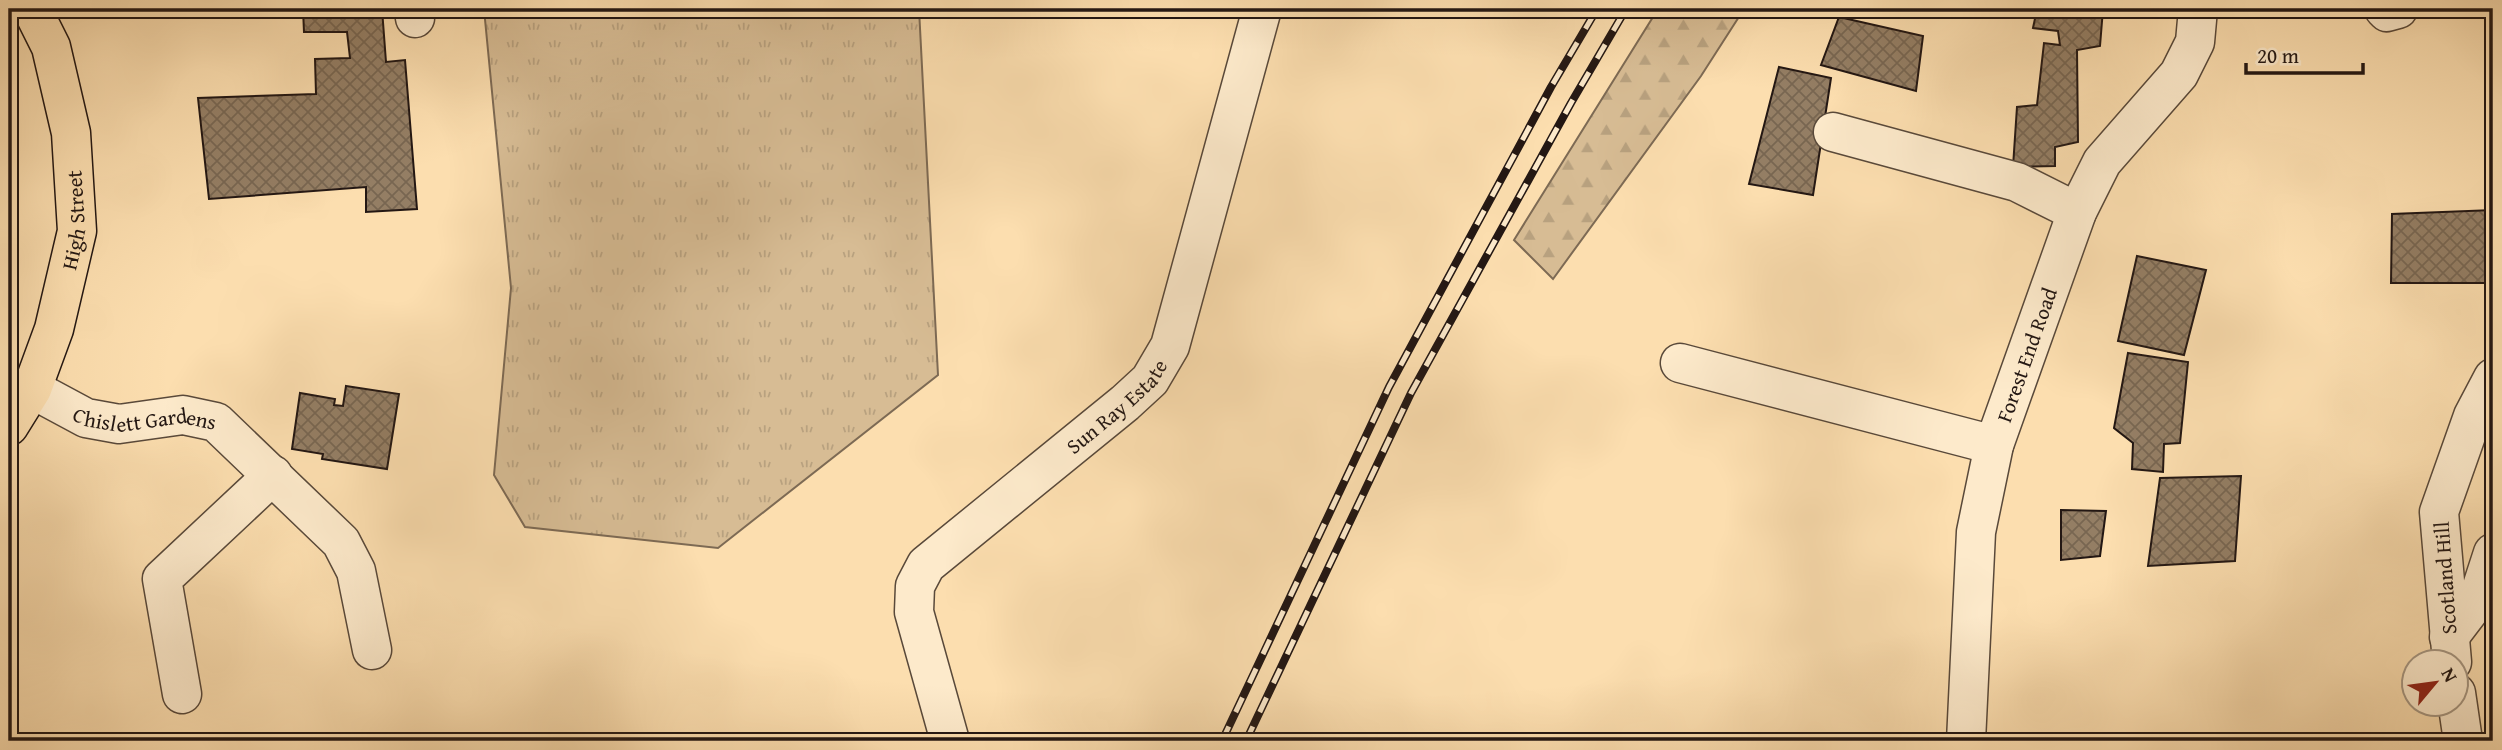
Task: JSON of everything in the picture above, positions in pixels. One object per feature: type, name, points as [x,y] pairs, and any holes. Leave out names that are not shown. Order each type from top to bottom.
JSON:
[{"type":"main road","name":"High Street","points":[[9,426],[32,389],[54,329],[77,231],[71,133],[51,47],[32,9]]},
{"type":"street","name":"Sun Ray Estate","points":[[950,741],[914,612],[915,586],[926,565],[1150,380],[1170,346],[1262,9]]},
{"type":"street","name":"Forest End Road","points":[[1966,741],[1976,532],[1994,445],[2077,212],[2102,162],[2179,74],[2195,42],[2198,9]]},
{"type":"street","points":[[2384,9],[2387,12],[2399,9]]},
{"type":"street","points":[[1833,132],[2017,182],[2077,212]]},
{"type":"street","points":[[1680,363],[1994,445]]},
{"type":"street","name":"Scotland Hill","points":[[2450,648],[2439,512],[2473,416],[2493,378]]},
{"type":"street","name":"Chislett Gardens","points":[[32,389],[86,418],[119,424],[183,415],[216,422],[341,542],[356,570],[372,650]]},
{"type":"street","points":[[182,694],[162,579],[273,475]]},
{"type":"street","points":[[2451,648],[2478,599],[2493,553]]},
{"type":"street","points":[[2460,718],[2463,741]]},
{"type":"green space","points":[[484,9],[919,9],[938,375],[718,548],[525,527],[494,475],[511,288]]},
{"type":"green space","points":[[1658,9],[1744,9],[1701,76],[1553,279],[1514,240]]},
{"type":"building","points":[[303,9],[382,9],[386,62],[405,60],[417,209],[366,212],[366,187],[209,199],[198,98],[316,94],[315,59],[350,58],[347,32],[304,32]]},
{"type":"building","points":[[2037,9],[2103,9],[2100,46],[2077,50],[2078,142],[2055,147],[2055,166],[2013,167],[2017,107],[2037,105],[2044,43],[2060,45],[2058,31],[2033,28]]},
{"type":"building","points":[[1839,17],[1923,36],[1916,91],[1821,65]]},
{"type":"building","points":[[1779,67],[1831,78],[1813,195],[1749,184]]},
{"type":"building","points":[[2493,210],[2493,283],[2391,283],[2392,214]]},
{"type":"building","points":[[2137,256],[2206,270],[2184,355],[2118,341]]},
{"type":"building","points":[[2128,353],[2188,362],[2180,443],[2164,444],[2163,472],[2132,469],[2133,443],[2114,428]]},
{"type":"building","points":[[346,386],[399,394],[387,469],[322,459],[323,454],[292,449],[300,393],[335,399],[334,405],[343,406]]},
{"type":"building","points":[[2241,476],[2235,561],[2148,566],[2160,478]]},
{"type":"building","points":[[2061,510],[2106,511],[2100,556],[2061,560]]},
{"type":"railway","points":[[1222,741],[1389,387],[1551,87],[1597,9]]},
{"type":"railway","points":[[1246,741],[1411,393],[1626,9]]}]
